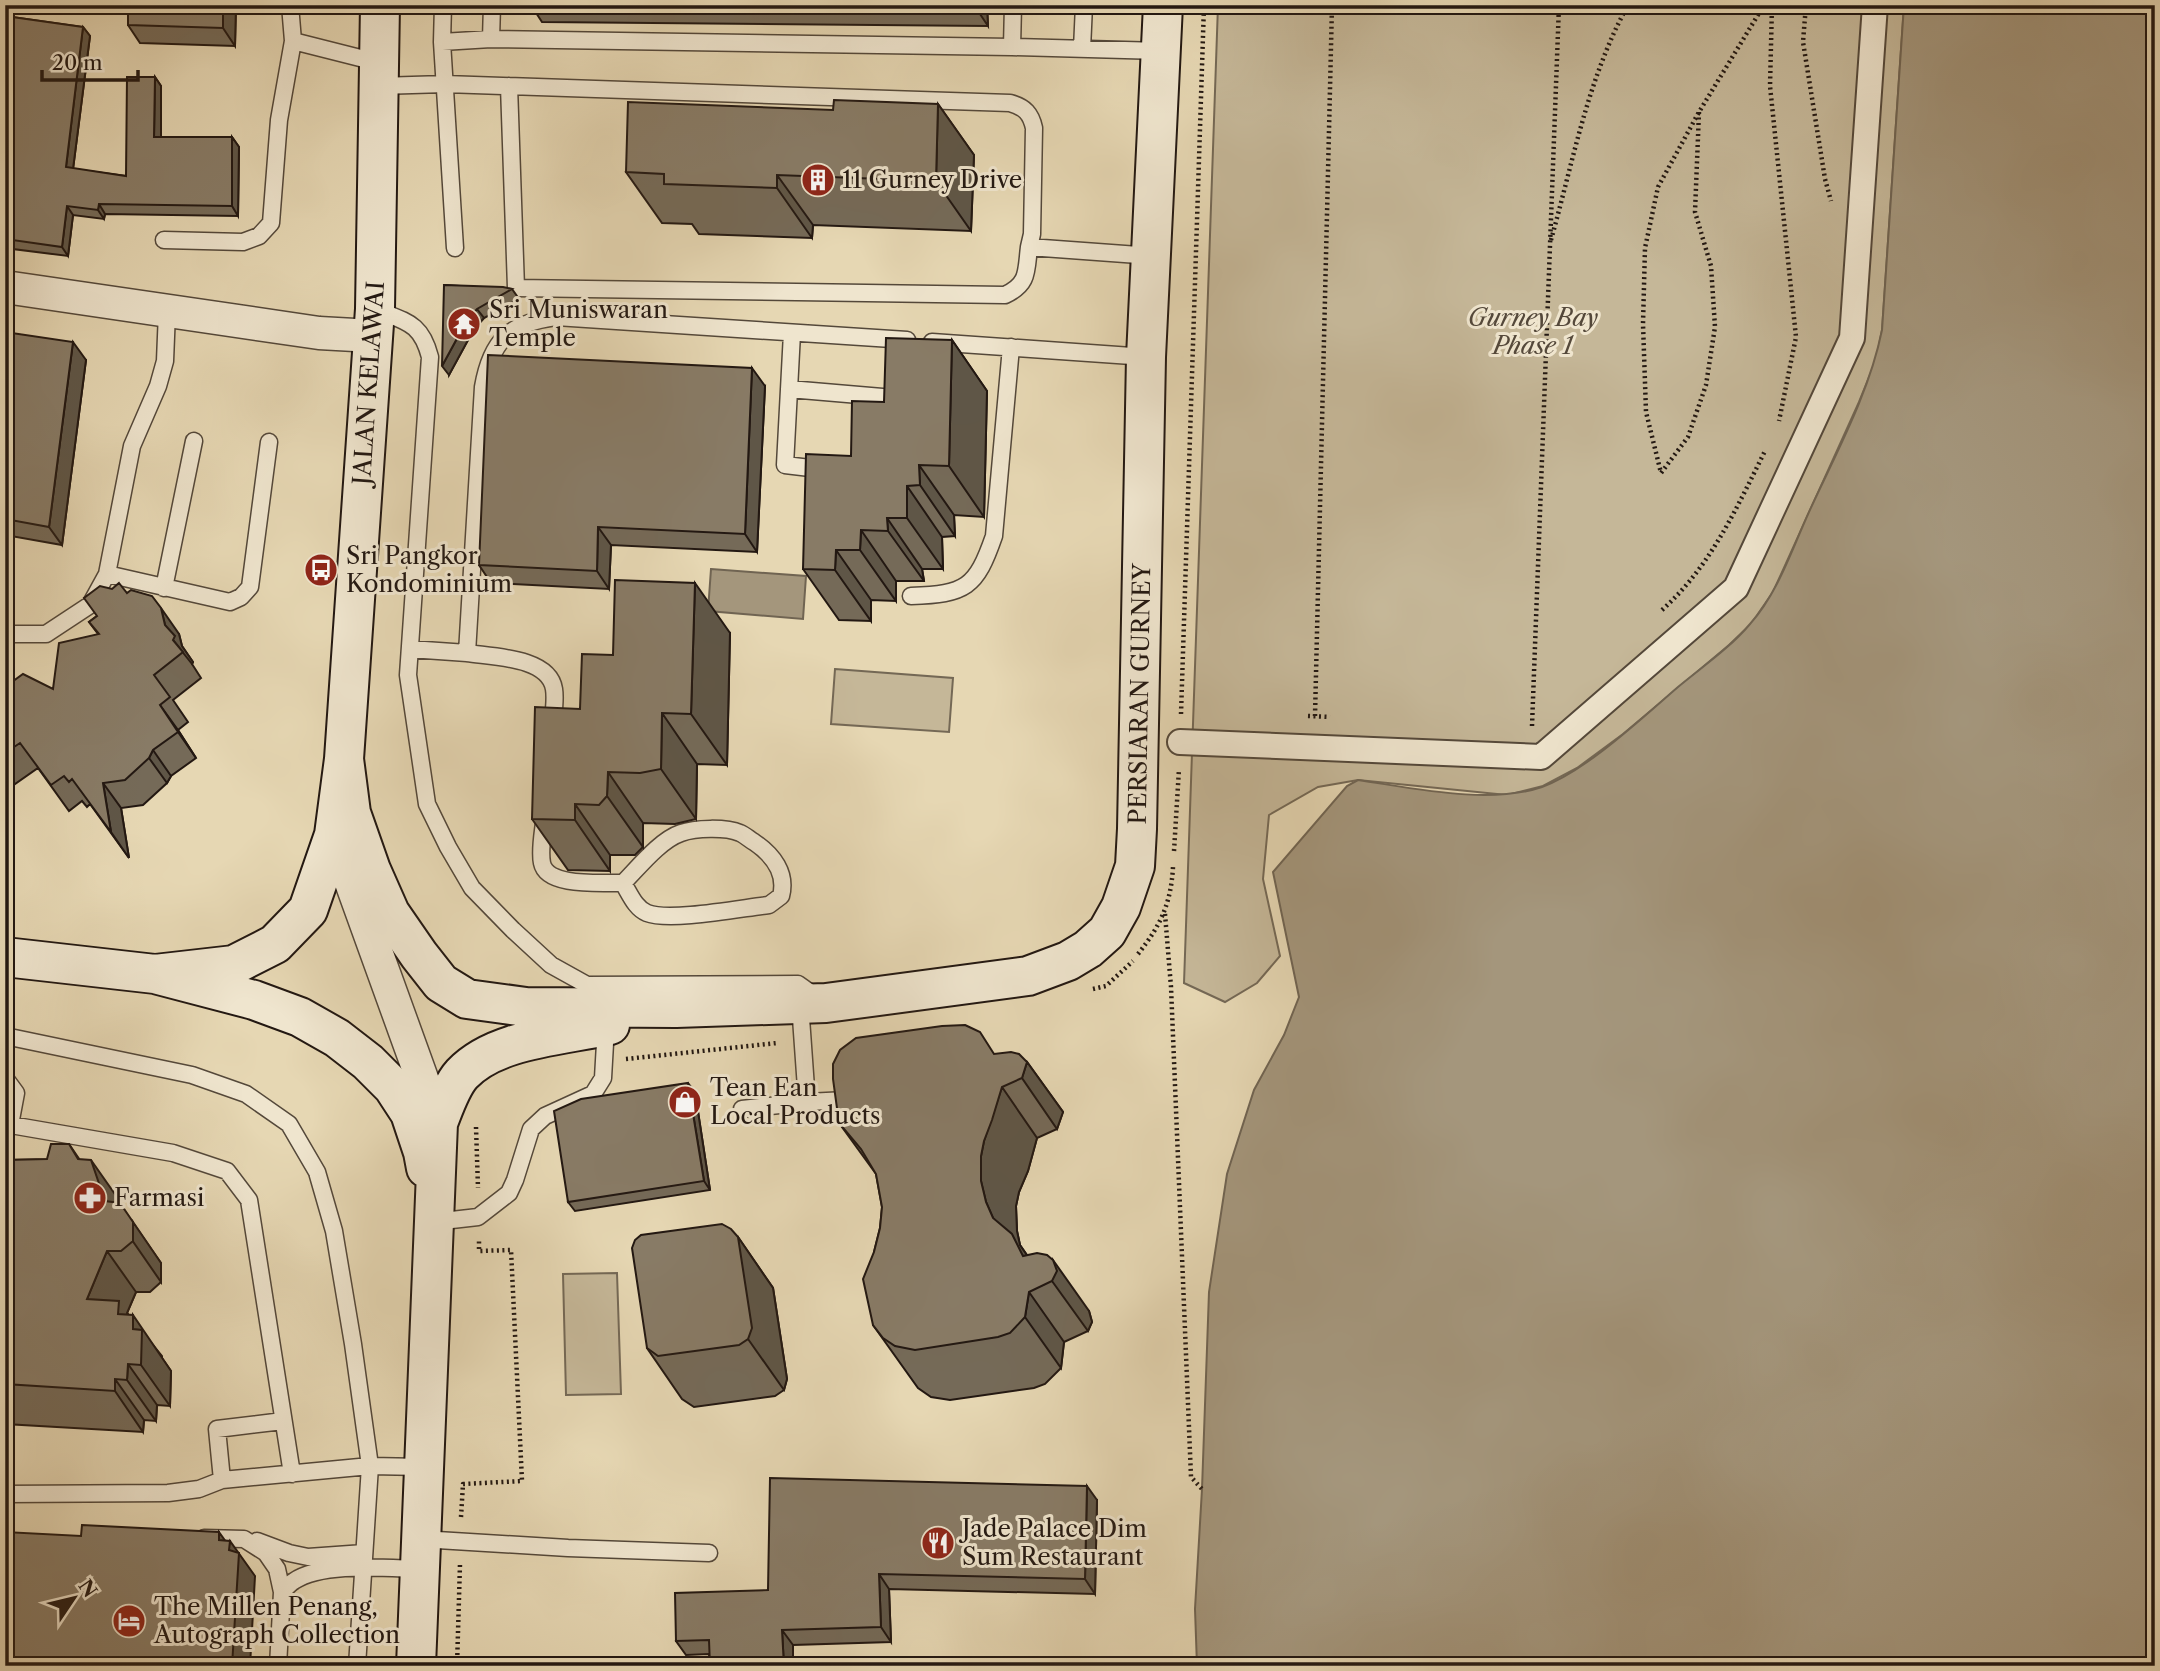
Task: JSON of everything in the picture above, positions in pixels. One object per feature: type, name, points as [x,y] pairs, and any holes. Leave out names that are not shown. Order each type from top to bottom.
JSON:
[{"type":"main road","name":"JALAN KELAWAI","points":[[155,974],[234,965],[275,943],[308,910],[334,835],[344,760],[374,323],[380,5]]},
{"type":"main road","name":"PERSIARAN GURNEY","points":[[676,1008],[813,1003],[1028,976],[1068,961],[1088,949],[1107,932],[1121,907],[1135,866],[1138,829],[1146,357],[1163,5]]},
{"type":"main road","name":"JALAN KELAWAI","points":[[344,760],[351,813],[371,870],[390,913],[441,983],[467,999],[526,1007],[676,1008]]},
{"type":"main road","points":[[5,957],[155,974],[254,1000],[300,1017],[337,1038],[368,1062],[393,1087],[410,1113],[423,1152],[434,1217]]},
{"type":"main road","points":[[416,1666],[438,1123],[460,1075],[483,1057],[525,1042],[606,1026],[676,1008]]},
{"type":"street","points":[[1180,742],[1541,757],[1736,588],[1853,338],[1875,5]]},
{"type":"street","points":[[5,287],[318,333],[374,323]]},
{"type":"street","points":[[334,835],[438,1123]]},
{"type":"lane","points":[[164,240],[243,242],[260,236],[271,223],[279,120],[292,41],[290,5]]},
{"type":"lane","points":[[443,5],[442,42],[456,248]]},
{"type":"lane","points":[[491,39],[492,5]]},
{"type":"lane","points":[[1012,47],[1013,5]]},
{"type":"lane","points":[[1082,49],[1084,5]]},
{"type":"lane","points":[[442,42],[491,39],[1161,51]]},
{"type":"lane","points":[[292,41],[379,74],[445,84],[509,86],[1010,103],[1027,111],[1034,128],[1032,234],[1025,278],[1018,289],[1005,295],[516,288],[509,86]]},
{"type":"lane","points":[[1029,247],[1152,256]]},
{"type":"lane","points":[[5,634],[46,634],[90,606],[107,574],[132,446],[158,386],[164,361],[167,312]]},
{"type":"lane","points":[[467,653],[483,387],[487,365],[497,345],[514,330],[534,320],[556,317],[792,333],[906,346],[1011,347],[1146,357]]},
{"type":"lane","points":[[374,323],[417,328],[426,341],[430,357],[408,675],[427,804],[447,848],[472,888],[513,930],[551,965],[587,985],[798,984],[813,1003],[807,1102]]},
{"type":"lane","points":[[792,333],[785,465],[844,472]]},
{"type":"lane","points":[[911,596],[944,595],[971,582],[985,563],[994,536],[1011,347]]},
{"type":"lane","points":[[789,389],[893,398]]},
{"type":"lane","points":[[164,588],[194,442]]},
{"type":"lane","points":[[107,574],[230,602],[240,597],[250,587],[269,442]]},
{"type":"lane","points":[[410,649],[467,653],[529,663],[542,669],[551,678],[555,691],[551,745]]},
{"type":"lane","points":[[546,800],[542,866],[558,881],[623,883],[659,847],[679,833],[705,829],[740,833],[766,850],[779,869],[784,884],[781,896],[769,905],[666,917],[646,913],[635,904],[623,883]]},
{"type":"lane","points":[[434,1217],[478,1217],[509,1193],[531,1129],[545,1116],[593,1094],[603,1078],[606,1026]]},
{"type":"lane","points":[[5,1036],[192,1075],[246,1094],[289,1124],[317,1172],[334,1231],[370,1466],[356,1666]]},
{"type":"lane","points":[[5,1078],[16,1093],[8,1124],[173,1153],[227,1171],[249,1200],[292,1474]]},
{"type":"lane","points":[[742,1109],[846,1100]]},
{"type":"lane","points":[[222,1480],[217,1429],[283,1421]]},
{"type":"lane","points":[[5,1494],[168,1493],[199,1489],[222,1480],[370,1466],[424,1467]]},
{"type":"lane","points":[[191,1538],[244,1539],[266,1543],[289,1553],[308,1557],[364,1560]]},
{"type":"lane","points":[[244,1539],[266,1553],[277,1569],[282,1592],[278,1666]]},
{"type":"lane","points":[[282,1592],[294,1581],[318,1571],[364,1560],[420,1554],[460,1541],[709,1553]]},
{"type":"path","points":[[1180,742],[1204,5]]},
{"type":"path","points":[[1315,716],[1332,5]]},
{"type":"path","points":[[1542,717],[1532,726],[1559,5]]},
{"type":"path","points":[[1549,248],[1594,85],[1618,22],[1628,5]]},
{"type":"path","points":[[1699,113],[1695,212],[1711,266],[1714,327],[1706,385],[1688,437],[1661,473],[1646,412],[1643,324],[1645,248],[1658,187],[1699,113],[1764,5]]},
{"type":"path","points":[[1772,5],[1770,86],[1796,337],[1779,422]]},
{"type":"path","points":[[1806,5],[1804,42],[1825,179],[1833,210]]},
{"type":"path","points":[[1655,617],[1685,590],[1727,528],[1768,446]]},
{"type":"path","points":[[1181,713],[1193,713]]},
{"type":"path","points":[[1301,716],[1342,717]]},
{"type":"path","points":[[1164,911],[1171,987],[1191,1477],[1202,1489]]},
{"type":"path","points":[[457,1666],[463,1484],[522,1481],[511,1250],[479,1251],[476,1116]]},
{"type":"green space","name":"Gurney Bay Phase 1","points":[[1218,5],[1904,5],[1882,330],[1876,360],[1773,592],[1751,624],[1729,645],[1623,734],[1577,768],[1543,786],[1507,795],[1358,780],[1318,787],[1269,815],[1263,879],[1280,956],[1257,983],[1225,1002],[1184,983]]},
{"type":"green space","points":[[835,669],[953,678],[949,732],[831,724]]},
{"type":"green space","points":[[617,1273],[621,1394],[566,1395],[563,1274]]},
{"type":"shaded area","points":[[1904,5],[2155,5],[2155,1666],[1197,1666],[1195,1609],[1209,1292],[1227,1174],[1254,1090],[1284,1035],[1299,997],[1273,872],[1347,786],[1358,780],[1451,793],[1499,795],[1542,787],[1559,779],[1595,757],[1631,728],[1725,649],[1760,612],[1784,570],[1851,423],[1869,377],[1882,330]]},
{"type":"shaded area","points":[[711,569],[806,576],[803,619],[708,611]]},
{"type":"building","points":[[128,5],[223,5],[223,28],[128,25]]},
{"type":"building","points":[[5,16],[83,27],[66,167],[126,176],[127,77],[155,77],[154,137],[232,137],[232,206],[99,204],[98,210],[67,206],[62,247],[5,239]]},
{"type":"building","points":[[834,100],[938,104],[936,181],[777,175],[777,188],[664,184],[664,174],[626,172],[628,102],[833,110]]},
{"type":"building","points":[[444,285],[512,289],[477,309],[467,320],[442,366]]},
{"type":"building","points":[[5,332],[73,342],[49,527],[5,519]]},
{"type":"building","points":[[886,338],[952,340],[949,466],[919,465],[920,485],[907,486],[907,518],[887,518],[888,531],[861,530],[860,550],[836,550],[835,570],[803,569],[806,454],[851,456],[852,401],[884,402]]},
{"type":"building","points":[[488,355],[752,368],[745,534],[598,527],[597,571],[479,565]]},
{"type":"building","points":[[615,580],[695,583],[691,714],[662,713],[661,769],[640,773],[608,772],[607,796],[599,805],[575,804],[575,820],[532,819],[535,707],[580,709],[582,654],[613,655]]},
{"type":"building","points":[[119,583],[127,593],[131,590],[152,596],[161,608],[165,625],[175,636],[173,640],[183,652],[154,675],[170,697],[160,705],[178,732],[153,750],[149,758],[125,780],[103,783],[111,832],[72,779],[69,782],[64,776],[51,785],[20,743],[5,753],[5,687],[23,674],[53,689],[59,643],[99,634],[89,622],[97,616],[84,598],[100,586],[112,589]]},
{"type":"building","points":[[965,1025],[980,1032],[994,1054],[1011,1052],[1019,1054],[1027,1062],[1022,1078],[1002,1087],[984,1141],[981,1181],[993,1218],[1012,1234],[1023,1256],[1037,1253],[1047,1255],[1053,1260],[1057,1271],[1052,1281],[1029,1292],[1025,1317],[1010,1333],[915,1350],[895,1346],[883,1338],[873,1325],[863,1279],[874,1252],[882,1207],[876,1174],[861,1149],[839,1123],[833,1064],[840,1050],[856,1038]]},
{"type":"building","points":[[688,1083],[704,1181],[568,1202],[554,1111],[581,1099]]},
{"type":"building","points":[[51,1144],[69,1144],[78,1159],[91,1160],[105,1201],[120,1203],[133,1222],[133,1241],[121,1251],[107,1251],[87,1299],[119,1301],[118,1314],[133,1315],[133,1329],[142,1330],[141,1365],[128,1364],[127,1380],[115,1379],[115,1391],[5,1384],[5,1160],[47,1159]]},
{"type":"building","points":[[722,1224],[738,1237],[752,1328],[748,1339],[739,1345],[658,1356],[647,1348],[632,1248],[635,1240],[641,1235]]},
{"type":"building","name":"Jade Palace Dim Sum Restaurant","points":[[770,1478],[1087,1486],[1085,1579],[879,1574],[881,1627],[782,1630],[784,1666],[710,1666],[709,1640],[676,1641],[675,1593],[768,1590]]},
{"type":"building","name":"The Millen Penang, Autograph Collection","points":[[82,1525],[219,1532],[219,1540],[230,1541],[229,1550],[239,1553],[232,1666],[5,1666],[5,1532],[81,1536]]},
{"type":"place","name":"11 Gurney Drive","points":[[818,180]]},
{"type":"place","name":"Sri Muniswaran Temple","points":[[464,324]]},
{"type":"place","name":"Sri Pangkor Kondominium","points":[[321,570]]},
{"type":"place","name":"Tean Ean Local Products","points":[[685,1102]]},
{"type":"place","name":"Farmasi","points":[[90,1198]]},
{"type":"place","name":"Jade Palace Dim Sum Restaurant","points":[[938,1543]]},
{"type":"place","name":"The Millen Penang, Autograph Collection","points":[[129,1621]]}]
